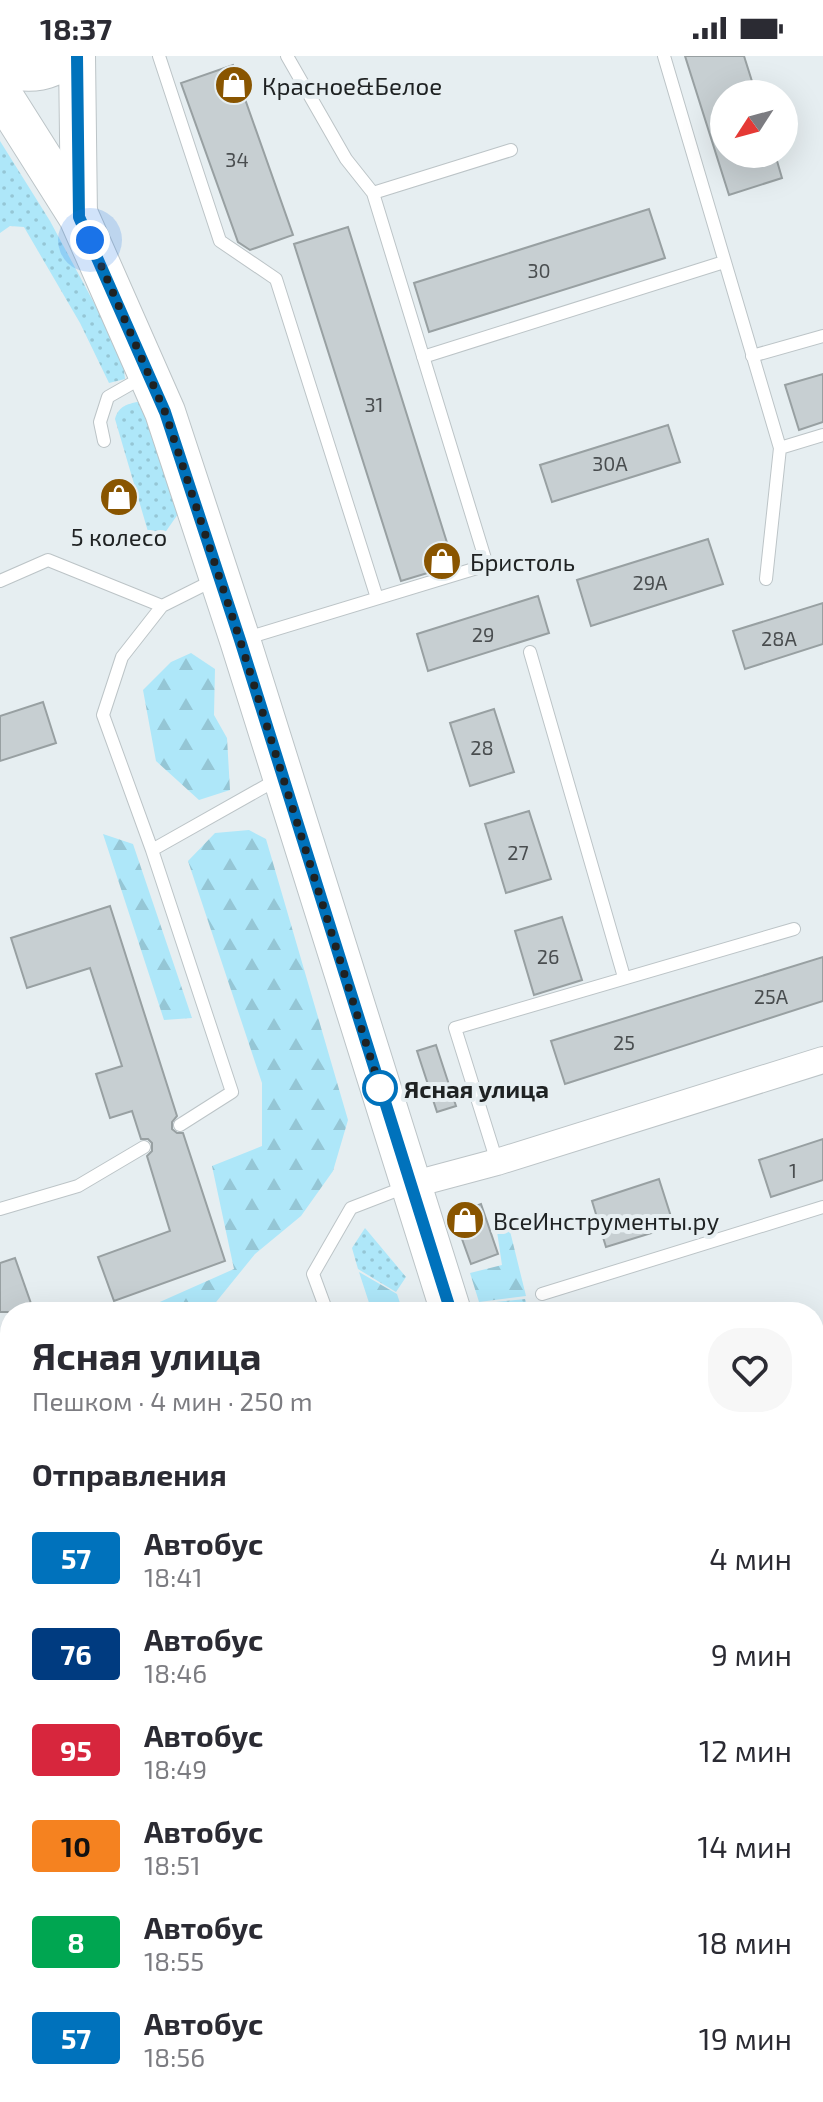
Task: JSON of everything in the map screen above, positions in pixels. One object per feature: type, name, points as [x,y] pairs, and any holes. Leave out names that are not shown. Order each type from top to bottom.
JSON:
[{"type":"main road","points":[[0,68],[22,75],[40,73],[77,56],[79,217]]},
{"type":"main road","points":[[0,92],[79,217],[165,412],[240,640],[448,1302]]},
{"type":"street","points":[[411,1185],[497,1162],[823,1060]]},
{"type":"lane","points":[[159,56],[220,241],[276,279],[377,598]]},
{"type":"lane","points":[[240,640],[487,565],[373,193],[346,159],[287,56]]},
{"type":"lane","points":[[664,56],[780,448],[766,579]]},
{"type":"lane","points":[[373,193],[511,150]]},
{"type":"lane","points":[[423,357],[724,262]]},
{"type":"lane","points":[[752,356],[823,336]]},
{"type":"lane","points":[[104,441],[100,422],[108,397],[149,373]]},
{"type":"lane","points":[[780,448],[823,435]]},
{"type":"lane","points":[[0,581],[48,560],[162,606]]},
{"type":"lane","points":[[180,1125],[232,1092],[152,850],[103,715],[122,657],[162,606],[219,578]]},
{"type":"lane","points":[[530,652],[624,977]]},
{"type":"lane","points":[[152,850],[282,777]]},
{"type":"lane","points":[[497,1162],[455,1028],[794,929]]},
{"type":"lane","points":[[0,1209],[78,1186],[144,1147]]},
{"type":"lane","points":[[323,1302],[313,1274],[351,1208],[411,1185]]},
{"type":"lane","points":[[542,1294],[823,1207]]},
{"type":"green space","points":[[0,141],[50,221],[122,355],[125,379],[109,383],[80,323],[24,227],[10,226],[0,233]]},
{"type":"green space","points":[[142,401],[178,514],[162,537],[149,535],[115,419],[128,404]]},
{"type":"green space","points":[[191,653],[215,669],[214,715],[227,738],[230,790],[199,800],[156,761],[143,690],[171,662]]},
{"type":"green space","points":[[249,830],[266,839],[348,1120],[333,1171],[301,1216],[255,1254],[216,1302],[160,1302],[234,1269],[212,1166],[262,1146],[262,1083],[188,861],[215,833]]},
{"type":"green space","points":[[103,834],[133,844],[192,1018],[164,1020]]},
{"type":"green space","points":[[496,1225],[509,1227],[526,1296],[479,1302],[470,1273],[502,1265]]},
{"type":"green space","points":[[365,1228],[406,1277],[396,1292],[358,1269],[352,1248]]},
{"type":"green space","points":[[359,1272],[397,1294],[400,1302],[369,1302]]},
{"type":"green space","points":[[525,1299],[526,1302],[496,1302]]},
{"type":"building","points":[[685,56],[744,56],[752,80],[710,80],[710,135]]},
{"type":"building","points":[[233,65],[293,235],[250,250],[238,242],[181,83]]},
{"type":"building","points":[[720,168],[779,168],[782,178],[729,195]]},
{"type":"building","points":[[649,209],[665,258],[429,332],[414,283]]},
{"type":"building","points":[[348,227],[454,565],[401,581],[294,244]]},
{"type":"building","points":[[823,374],[823,422],[799,430],[785,385]]},
{"type":"building","points":[[668,425],[680,462],[552,502],[540,465]]},
{"type":"building","points":[[708,539],[723,584],[591,626],[577,580]]},
{"type":"building","points":[[538,596],[549,633],[428,671],[417,634]]},
{"type":"building","points":[[823,603],[823,644],[745,669],[733,631]]},
{"type":"building","points":[[43,702],[56,743],[0,761],[0,716]]},
{"type":"building","points":[[494,709],[514,772],[470,786],[450,723]]},
{"type":"building","points":[[529,811],[551,879],[506,893],[485,824]]},
{"type":"building","points":[[110,906],[177,1116],[172,1122],[172,1129],[183,1133],[225,1261],[114,1301],[98,1257],[170,1231],[147,1156],[152,1151],[152,1143],[141,1139],[132,1111],[110,1118],[96,1074],[122,1066],[90,968],[27,988],[11,938]]},
{"type":"building","points":[[562,917],[582,980],[534,995],[515,931]]},
{"type":"building","points":[[823,957],[823,1001],[565,1084],[551,1041]]},
{"type":"building","points":[[436,1045],[456,1106],[437,1112],[417,1051]]},
{"type":"building","points":[[823,1139],[823,1180],[771,1197],[759,1160]]},
{"type":"building","points":[[659,1179],[674,1226],[606,1247],[592,1201]]},
{"type":"building","points":[[481,1204],[498,1254],[471,1264],[453,1214]]},
{"type":"building","points":[[15,1258],[30,1302],[0,1302],[0,1263]]},
{"type":"bus line","name":"57","points":[[77,56],[79,217],[165,412],[240,640],[448,1302]]},
{"type":"place","name":"Красное&Белое","points":[[234,85]]},
{"type":"place","name":"5 колесо","points":[[119,497]]},
{"type":"place","name":"Бристоль","points":[[442,561]]},
{"type":"place","name":"Ясная улица","points":[[380,1088]]},
{"type":"place","name":"ВсеИнструменты.ру","points":[[465,1220]]},
{"type":"route","points":[[90,240],[165,412],[380,1088]]}]
